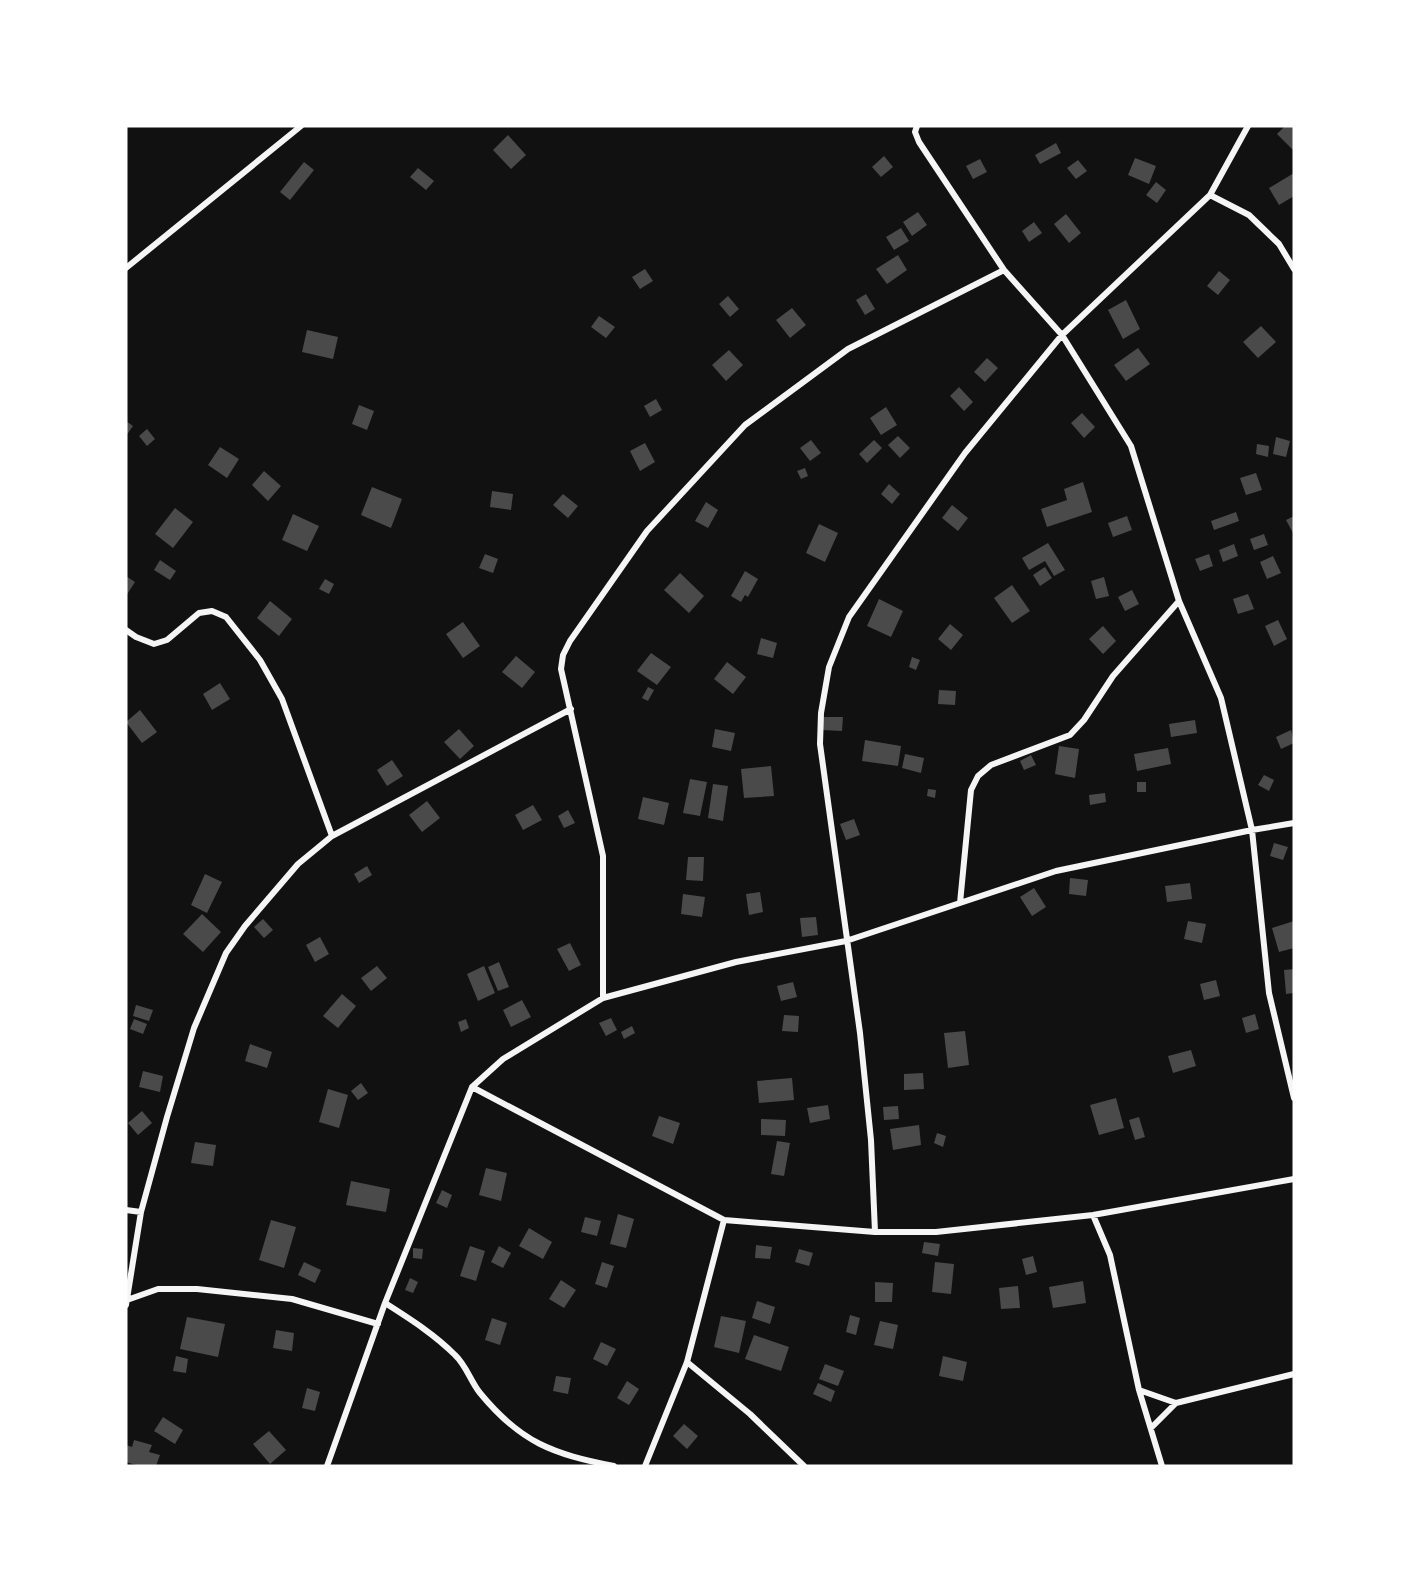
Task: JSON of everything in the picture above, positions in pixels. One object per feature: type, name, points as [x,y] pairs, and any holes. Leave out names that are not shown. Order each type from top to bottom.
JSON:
[{"type":"street","points":[[126,268],[301,126]]},
{"type":"street","points":[[917,126],[915,132],[919,142],[1004,270],[1062,335],[1131,446],[1179,601],[1221,698],[1252,830],[1269,993],[1294,1098]]},
{"type":"street","points":[[875,1232],[871,1140],[860,1033],[820,744],[820,713],[829,667],[849,617],[965,453],[1062,335],[1210,195],[1248,126]]},
{"type":"street","points":[[1210,195],[1250,215],[1279,244],[1294,268]]},
{"type":"street","points":[[603,998],[603,856],[561,669],[563,655],[570,641],[647,531],[745,425],[848,349],[1004,270]]},
{"type":"street","points":[[960,903],[971,790],[978,776],[991,765],[1070,735],[1084,720],[1113,676],[1179,601]]},
{"type":"street","points":[[126,630],[136,638],[154,644],[167,640],[199,613],[212,611],[226,617],[260,660],[282,699],[332,836]]},
{"type":"street","points":[[127,1302],[141,1212],[194,1028],[226,953],[245,926],[298,864],[332,836],[571,709]]},
{"type":"street","points":[[327,1466],[385,1302],[472,1087],[503,1059],[603,998],[736,962],[846,941],[1056,872],[1294,823]]},
{"type":"street","points":[[472,1087],[724,1220],[875,1232],[936,1232],[1093,1215],[1294,1179]]},
{"type":"street","points":[[126,1210],[141,1212]]},
{"type":"street","points":[[1093,1215],[1110,1254],[1139,1390],[1162,1466]]},
{"type":"street","points":[[645,1466],[687,1362],[724,1220]]},
{"type":"street","points":[[127,1302],[158,1289],[221,1292],[292,1299],[378,1324]]},
{"type":"street","points":[[385,1302],[429,1331],[458,1357],[479,1392],[506,1421],[526,1437],[559,1454],[614,1466]]},
{"type":"street","points":[[687,1362],[750,1414],[804,1466]]},
{"type":"street","points":[[1151,1428],[1176,1403],[1294,1374]]},
{"type":"street","points":[[1139,1390],[1176,1403]]},
{"type":"building","points":[[1285,126],[1294,126],[1294,151],[1277,134]]},
{"type":"building","points":[[508,135],[526,155],[511,169],[493,150]]},
{"type":"building","points":[[1056,143],[1061,153],[1040,164],[1035,155]]},
{"type":"building","points":[[884,156],[893,167],[881,177],[872,167]]},
{"type":"building","points":[[1135,158],[1156,166],[1149,184],[1128,175]]},
{"type":"building","points":[[980,159],[987,172],[973,179],[966,166]]},
{"type":"building","points":[[1078,160],[1087,171],[1076,179],[1067,168]]},
{"type":"building","points":[[304,162],[314,170],[290,200],[280,192]]},
{"type":"building","points":[[418,168],[434,181],[426,190],[410,177]]},
{"type":"building","points":[[1294,173],[1294,196],[1279,205],[1269,188]]},
{"type":"building","points":[[1156,182],[1166,190],[1157,203],[1146,195]]},
{"type":"building","points":[[918,212],[927,225],[912,236],[903,222]]},
{"type":"building","points":[[1066,214],[1081,233],[1069,243],[1054,224]]},
{"type":"building","points":[[1034,222],[1042,233],[1029,242],[1022,231]]},
{"type":"building","points":[[901,228],[909,241],[894,250],[886,237]]},
{"type":"building","points":[[898,255],[907,270],[887,284],[876,269]]},
{"type":"building","points":[[645,269],[653,281],[640,289],[632,277]]},
{"type":"building","points":[[1219,271],[1230,280],[1218,295],[1207,286]]},
{"type":"building","points":[[866,294],[875,309],[865,315],[856,300]]},
{"type":"building","points":[[728,296],[739,309],[730,317],[719,304]]},
{"type":"building","points":[[1126,300],[1140,329],[1123,339],[1108,310]]},
{"type":"building","points":[[792,308],[806,325],[790,338],[776,320]]},
{"type":"building","points":[[599,316],[615,327],[606,338],[591,327]]},
{"type":"building","points":[[1261,326],[1276,342],[1258,358],[1243,342]]},
{"type":"building","points":[[307,330],[338,337],[333,359],[302,352]]},
{"type":"building","points":[[1138,348],[1150,364],[1126,381],[1114,365]]},
{"type":"building","points":[[729,350],[743,365],[726,381],[712,365]]},
{"type":"building","points":[[987,358],[998,368],[985,382],[974,372]]},
{"type":"building","points":[[959,387],[973,402],[964,411],[950,396]]},
{"type":"building","points":[[656,399],[662,410],[650,417],[644,406]]},
{"type":"building","points":[[359,405],[374,411],[367,430],[352,424]]},
{"type":"building","points":[[886,407],[897,425],[881,435],[870,418]]},
{"type":"building","points":[[1082,413],[1095,427],[1084,438],[1071,423]]},
{"type":"building","points":[[126,421],[133,426],[126,436]]},
{"type":"building","points":[[147,429],[155,439],[147,446],[139,436]]},
{"type":"building","points":[[898,436],[910,448],[900,458],[888,445]]},
{"type":"building","points":[[1276,437],[1290,441],[1286,457],[1273,454]]},
{"type":"building","points":[[811,440],[821,453],[810,461],[800,448]]},
{"type":"building","points":[[874,440],[882,448],[867,463],[859,454]]},
{"type":"building","points":[[645,443],[655,462],[640,471],[630,451]]},
{"type":"building","points":[[1257,444],[1269,446],[1268,457],[1256,454]]},
{"type":"building","points":[[220,447],[239,459],[227,478],[208,465]]},
{"type":"building","points":[[805,468],[808,476],[801,479],[797,471]]},
{"type":"building","points":[[264,471],[281,486],[268,501],[252,485]]},
{"type":"building","points":[[1256,473],[1262,490],[1246,495],[1240,478]]},
{"type":"building","points":[[1083,482],[1092,512],[1047,527],[1041,509],[1067,500],[1064,489]]},
{"type":"building","points":[[889,484],[900,494],[892,504],[881,494]]},
{"type":"building","points":[[372,487],[402,499],[391,528],[361,515]]},
{"type":"building","points":[[492,491],[513,494],[511,510],[490,507]]},
{"type":"building","points":[[563,494],[578,506],[568,518],[553,505]]},
{"type":"building","points":[[706,502],[718,510],[708,528],[695,521]]},
{"type":"building","points":[[952,505],[968,518],[958,531],[942,518]]},
{"type":"building","points":[[175,508],[193,522],[173,548],[155,534]]},
{"type":"building","points":[[1236,512],[1239,521],[1214,530],[1211,521]]},
{"type":"building","points":[[293,514],[319,526],[307,551],[282,540]]},
{"type":"building","points":[[1127,516],[1132,530],[1113,537],[1108,523]]},
{"type":"building","points":[[1294,516],[1294,535],[1286,520]]},
{"type":"building","points":[[819,524],[838,533],[825,562],[806,553]]},
{"type":"building","points":[[1264,534],[1268,545],[1254,550],[1250,539]]},
{"type":"building","points":[[1048,543],[1065,570],[1054,576],[1045,561],[1029,570],[1022,558]]},
{"type":"building","points":[[1234,544],[1238,556],[1223,562],[1219,550]]},
{"type":"building","points":[[485,554],[498,559],[493,573],[479,568]]},
{"type":"building","points":[[1209,554],[1213,566],[1200,571],[1195,559]]},
{"type":"building","points":[[1273,556],[1281,573],[1267,579],[1260,562]]},
{"type":"building","points":[[160,560],[176,571],[170,580],[154,570]]},
{"type":"building","points":[[1045,567],[1052,578],[1040,586],[1033,575]]},
{"type":"building","points":[[745,571],[758,579],[748,597],[745,595],[741,602],[731,596]]},
{"type":"building","points":[[680,573],[704,596],[689,613],[664,590]]},
{"type":"building","points":[[126,576],[135,582],[126,596]]},
{"type":"building","points":[[1104,577],[1109,596],[1096,599],[1091,581]]},
{"type":"building","points":[[325,579],[334,584],[329,594],[319,589]]},
{"type":"building","points":[[1012,585],[1030,611],[1012,623],[994,598]]},
{"type":"building","points":[[1132,590],[1139,604],[1125,611],[1118,597]]},
{"type":"building","points":[[1248,594],[1254,609],[1238,614],[1233,599]]},
{"type":"building","points":[[879,599],[903,611],[891,637],[867,626]]},
{"type":"building","points":[[270,601],[292,619],[279,636],[257,618]]},
{"type":"building","points":[[1278,620],[1287,639],[1274,646],[1265,626]]},
{"type":"building","points":[[463,622],[480,646],[463,658],[446,634]]},
{"type":"building","points":[[950,624],[963,635],[951,650],[938,639]]},
{"type":"building","points":[[1103,626],[1116,641],[1103,654],[1089,639]]},
{"type":"building","points":[[761,638],[777,643],[773,658],[757,654]]},
{"type":"building","points":[[651,653],[671,667],[657,685],[637,671]]},
{"type":"building","points":[[516,656],[535,672],[522,688],[502,672]]},
{"type":"building","points":[[912,657],[920,660],[916,670],[909,667]]},
{"type":"building","points":[[727,662],[746,677],[733,694],[714,679]]},
{"type":"building","points":[[220,683],[230,699],[212,710],[203,694]]},
{"type":"building","points":[[648,687],[654,690],[648,701],[642,698]]},
{"type":"building","points":[[939,690],[956,691],[955,705],[938,704]]},
{"type":"building","points":[[140,710],[157,732],[142,743],[126,722]]},
{"type":"building","points":[[823,717],[843,717],[842,731],[822,730]]},
{"type":"building","points":[[1195,720],[1197,733],[1171,737],[1169,724]]},
{"type":"building","points":[[459,729],[474,746],[460,759],[444,742]]},
{"type":"building","points":[[715,729],[735,733],[731,751],[712,747]]},
{"type":"building","points":[[1291,730],[1294,743],[1281,749],[1276,737]]},
{"type":"building","points":[[865,740],[901,746],[898,766],[862,761]]},
{"type":"building","points":[[1059,746],[1079,749],[1075,778],[1055,774]]},
{"type":"building","points":[[1168,748],[1171,764],[1137,771],[1134,754]]},
{"type":"building","points":[[905,754],[924,758],[921,773],[902,768]]},
{"type":"building","points":[[1031,755],[1036,765],[1024,770],[1020,761]]},
{"type":"building","points":[[392,760],[403,776],[387,786],[377,770]]},
{"type":"building","points":[[771,766],[774,796],[744,798],[741,769]]},
{"type":"building","points":[[1264,775],[1274,780],[1269,791],[1258,785]]},
{"type":"building","points":[[690,779],[707,782],[700,816],[683,813]]},
{"type":"building","points":[[1137,782],[1146,782],[1146,792],[1137,792]]},
{"type":"building","points":[[713,784],[728,786],[723,821],[708,818]]},
{"type":"building","points":[[928,789],[936,790],[935,798],[927,796]]},
{"type":"building","points":[[1105,793],[1106,802],[1090,805],[1089,795]]},
{"type":"building","points":[[643,797],[669,803],[664,825],[638,819]]},
{"type":"building","points":[[427,801],[440,818],[422,832],[409,815]]},
{"type":"building","points":[[533,805],[542,820],[523,830],[515,815]]},
{"type":"building","points":[[568,810],[575,823],[564,828],[558,816]]},
{"type":"building","points":[[854,819],[860,835],[846,840],[840,824]]},
{"type":"building","points":[[1274,843],[1288,847],[1283,860],[1270,856]]},
{"type":"building","points":[[688,857],[704,857],[703,881],[686,880]]},
{"type":"building","points":[[367,866],[372,875],[359,883],[354,874]]},
{"type":"building","points":[[205,874],[222,882],[207,913],[191,905]]},
{"type":"building","points":[[1070,878],[1088,880],[1086,896],[1069,894]]},
{"type":"building","points":[[1190,883],[1192,899],[1167,902],[1165,886]]},
{"type":"building","points":[[1034,888],[1046,907],[1032,916],[1020,897]]},
{"type":"building","points":[[760,892],[763,912],[749,915],[746,894]]},
{"type":"building","points":[[683,894],[705,897],[702,917],[681,914]]},
{"type":"building","points":[[202,914],[221,932],[203,952],[183,934]]},
{"type":"building","points":[[816,917],[818,935],[802,937],[800,918]]},
{"type":"building","points":[[263,919],[273,930],[264,938],[254,927]]},
{"type":"building","points":[[1188,921],[1206,924],[1202,943],[1184,939]]},
{"type":"building","points":[[1294,921],[1294,948],[1279,952],[1272,928]]},
{"type":"building","points":[[320,937],[329,954],[315,962],[306,945]]},
{"type":"building","points":[[570,943],[581,965],[569,971],[557,949]]},
{"type":"building","points":[[499,962],[509,987],[498,991],[488,967]]},
{"type":"building","points":[[377,966],[387,978],[371,991],[361,978]]},
{"type":"building","points":[[484,966],[495,993],[478,1001],[467,974]]},
{"type":"building","points":[[1294,969],[1294,993],[1286,994],[1284,970]]},
{"type":"building","points":[[1216,980],[1220,996],[1204,1000],[1200,984]]},
{"type":"building","points":[[793,982],[797,997],[781,1001],[777,986]]},
{"type":"building","points":[[342,994],[356,1006],[338,1028],[323,1016]]},
{"type":"building","points":[[522,1000],[531,1017],[511,1027],[503,1010]]},
{"type":"building","points":[[136,1005],[153,1010],[149,1021],[133,1016]]},
{"type":"building","points":[[1255,1014],[1259,1029],[1246,1033],[1242,1018]]},
{"type":"building","points":[[784,1015],[799,1016],[798,1032],[782,1031]]},
{"type":"building","points":[[611,1018],[617,1030],[606,1036],[599,1023]]},
{"type":"building","points":[[134,1019],[147,1024],[143,1034],[130,1029]]},
{"type":"building","points":[[466,1019],[469,1028],[461,1032],[458,1022]]},
{"type":"building","points":[[632,1026],[635,1033],[624,1039],[621,1032]]},
{"type":"building","points":[[965,1031],[969,1065],[948,1068],[944,1033]]},
{"type":"building","points":[[250,1044],[272,1052],[267,1068],[245,1061]]},
{"type":"building","points":[[1191,1050],[1196,1066],[1173,1073],[1168,1056]]},
{"type":"building","points":[[143,1071],[163,1076],[160,1092],[139,1087]]},
{"type":"building","points":[[923,1073],[924,1089],[904,1090],[904,1074]]},
{"type":"building","points":[[792,1078],[794,1100],[759,1103],[757,1081]]},
{"type":"building","points":[[361,1083],[368,1093],[358,1100],[351,1091]]},
{"type":"building","points":[[328,1089],[348,1095],[339,1128],[319,1122]]},
{"type":"building","points":[[1116,1098],[1124,1128],[1099,1135],[1090,1105]]},
{"type":"building","points":[[828,1105],[830,1119],[810,1123],[807,1108]]},
{"type":"building","points":[[898,1106],[899,1119],[884,1120],[883,1107]]},
{"type":"building","points":[[142,1111],[152,1123],[138,1135],[128,1123]]},
{"type":"building","points":[[659,1116],[680,1123],[673,1144],[652,1136]]},
{"type":"building","points":[[1139,1117],[1145,1137],[1135,1140],[1129,1120]]},
{"type":"building","points":[[761,1119],[786,1120],[785,1136],[761,1135]]},
{"type":"building","points":[[919,1125],[921,1145],[893,1150],[890,1129]]},
{"type":"building","points":[[937,1133],[946,1136],[943,1147],[934,1143]]},
{"type":"building","points":[[777,1141],[790,1143],[784,1176],[771,1174]]},
{"type":"building","points":[[195,1142],[216,1145],[213,1166],[191,1163]]},
{"type":"building","points":[[486,1168],[507,1173],[501,1201],[479,1195]]},
{"type":"building","points":[[351,1181],[390,1189],[386,1212],[346,1205]]},
{"type":"building","points":[[442,1190],[452,1195],[447,1208],[436,1203]]},
{"type":"building","points":[[618,1214],[634,1219],[626,1248],[610,1244]]},
{"type":"building","points":[[585,1217],[601,1221],[597,1236],[581,1232]]},
{"type":"building","points":[[271,1220],[296,1227],[284,1268],[259,1260]]},
{"type":"building","points":[[529,1228],[552,1242],[543,1259],[519,1246]]},
{"type":"building","points":[[924,1242],[940,1244],[938,1256],[922,1253]]},
{"type":"building","points":[[756,1245],[772,1247],[770,1259],[755,1258]]},
{"type":"building","points":[[470,1246],[485,1251],[476,1281],[460,1276]]},
{"type":"building","points":[[499,1246],[511,1253],[503,1268],[491,1262]]},
{"type":"building","points":[[413,1248],[423,1249],[422,1259],[413,1258]]},
{"type":"building","points":[[799,1249],[813,1253],[809,1266],[795,1262]]},
{"type":"building","points":[[1033,1256],[1037,1272],[1026,1275],[1022,1259]]},
{"type":"building","points":[[304,1262],[321,1270],[315,1283],[298,1275]]},
{"type":"building","points":[[602,1262],[614,1266],[607,1288],[595,1284]]},
{"type":"building","points":[[935,1262],[954,1264],[951,1294],[932,1292]]},
{"type":"building","points":[[410,1278],[418,1282],[413,1293],[405,1290]]},
{"type":"building","points":[[561,1280],[576,1290],[564,1308],[549,1299]]},
{"type":"building","points":[[1083,1281],[1086,1303],[1053,1308],[1049,1287]]},
{"type":"building","points":[[875,1282],[893,1283],[892,1302],[875,1302]]},
{"type":"building","points":[[1018,1286],[1020,1308],[1001,1309],[999,1288]]},
{"type":"building","points":[[757,1301],[775,1307],[770,1324],[752,1318]]},
{"type":"building","points":[[850,1315],[860,1318],[856,1335],[846,1332]]},
{"type":"building","points":[[721,1316],[746,1321],[739,1353],[714,1347]]},
{"type":"building","points":[[187,1317],[225,1324],[218,1357],[180,1349]]},
{"type":"building","points":[[492,1318],[507,1323],[500,1345],[485,1340]]},
{"type":"building","points":[[880,1321],[898,1325],[893,1349],[874,1345]]},
{"type":"building","points":[[276,1330],[294,1333],[292,1351],[273,1348]]},
{"type":"building","points":[[754,1335],[789,1347],[781,1371],[745,1359]]},
{"type":"building","points":[[601,1342],[616,1349],[607,1366],[593,1359]]},
{"type":"building","points":[[176,1356],[188,1359],[186,1373],[173,1371]]},
{"type":"building","points":[[943,1356],[967,1362],[963,1381],[939,1376]]},
{"type":"building","points":[[825,1364],[844,1371],[838,1386],[819,1379]]},
{"type":"building","points":[[556,1376],[571,1378],[568,1394],[553,1391]]},
{"type":"building","points":[[627,1381],[639,1389],[629,1405],[617,1398]]},
{"type":"building","points":[[818,1383],[835,1391],[831,1402],[813,1394]]},
{"type":"building","points":[[307,1388],[320,1392],[315,1411],[302,1408]]},
{"type":"building","points":[[163,1417],[183,1430],[175,1444],[154,1431]]},
{"type":"building","points":[[684,1424],[698,1436],[687,1449],[673,1436]]},
{"type":"building","points":[[269,1431],[286,1450],[270,1464],[253,1444]]},
{"type":"building","points":[[134,1440],[152,1445],[149,1452],[160,1455],[156,1466],[139,1466],[126,1462],[126,1445],[132,1447]]}]
